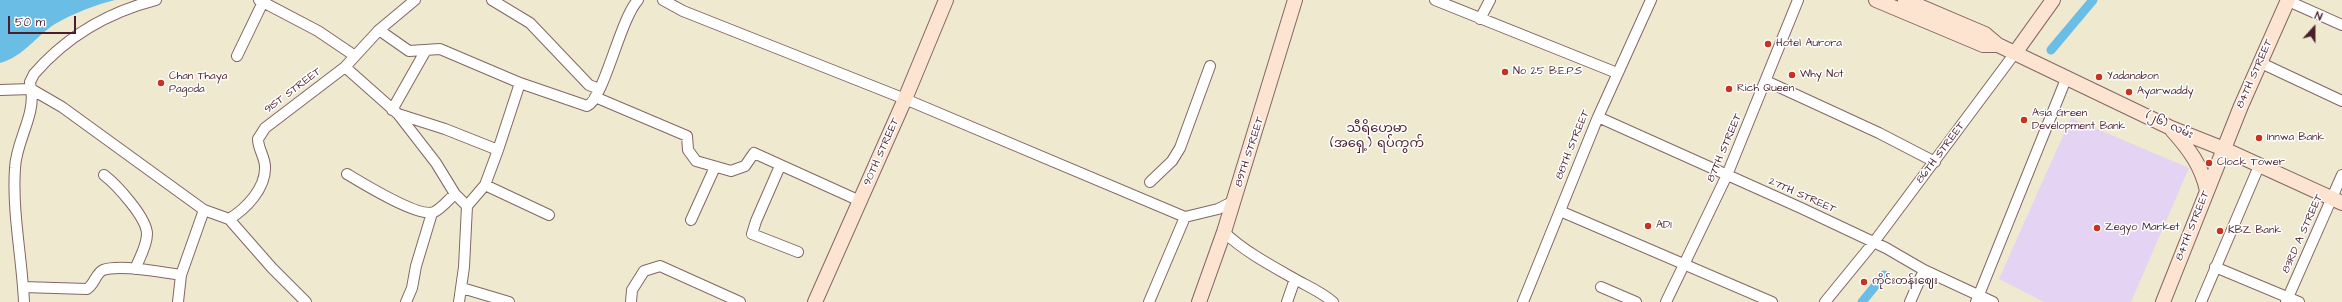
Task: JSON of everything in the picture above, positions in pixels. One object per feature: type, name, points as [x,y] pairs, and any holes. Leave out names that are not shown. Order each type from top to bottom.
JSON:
[{"type":"street","points":[[24,302],[14,170],[18,147],[32,103],[30,82],[34,74],[79,32],[135,6],[156,0]]},
{"type":"street","name":"91ST STREET","points":[[229,219],[241,212],[250,202],[264,176],[265,167],[258,139],[265,128],[345,67],[379,30],[415,0]]},
{"type":"street","points":[[492,0],[530,23],[597,93],[687,136],[688,150],[696,161],[731,171],[745,166],[754,153],[860,201]]},
{"type":"street","points":[[379,30],[409,51],[440,49],[520,82],[587,106],[597,93],[629,13],[638,0]]},
{"type":"street","points":[[663,0],[683,10],[905,99],[1186,217],[1214,210],[1234,201]]},
{"type":"street","name":"90TH STREET","points":[[815,302],[905,99],[946,0]]},
{"type":"street","name":"89TH STREET","points":[[1199,302],[1234,201],[1295,0]]},
{"type":"street","points":[[1435,0],[1617,72]]},
{"type":"street","points":[[1480,19],[1490,0]]},
{"type":"street","name":"88TH STREET","points":[[1523,302],[1617,72],[1651,0]]},
{"type":"street","name":"87TH STREET","points":[[1666,302],[1728,175],[1798,0]]},
{"type":"street","name":"(၂၆) လမ်း","points":[[1876,0],[1983,45],[1998,46],[2015,53],[2066,79],[2171,128],[2224,149],[2337,201]]},
{"type":"street","name":"(၂၆) လမ်း","points":[[1905,0],[1985,34],[1998,46]]},
{"type":"street","name":"86TH STREET","points":[[1825,302],[1874,242],[2053,0]]},
{"type":"street","points":[[2287,0],[2342,25]]},
{"type":"street","name":"84TH STREET","points":[[2163,302],[2224,149],[2287,0]]},
{"type":"street","points":[[237,56],[261,1],[318,31],[355,56]]},
{"type":"street","points":[[395,112],[426,50]]},
{"type":"street","points":[[2261,63],[2342,101]]},
{"type":"street","points":[[1150,182],[1172,161],[1180,148],[1210,66]]},
{"type":"street","points":[[345,67],[395,112],[436,163],[455,194],[467,206]]},
{"type":"street","points":[[1978,299],[2066,79]]},
{"type":"street","points":[[1766,81],[1844,117],[1934,162]]},
{"type":"street","points":[[459,302],[462,288],[467,206],[485,185],[520,82]]},
{"type":"street","points":[[0,90],[31,89],[62,106],[204,210],[229,219],[272,268],[306,302]]},
{"type":"street","points":[[395,112],[445,129],[498,150]]},
{"type":"street","name":"27TH STREET","points":[[1598,117],[1874,242],[1978,299],[1993,302]]},
{"type":"street","points":[[2171,128],[2192,152],[2198,164],[2207,191]]},
{"type":"street","points":[[780,166],[756,221],[752,234],[798,252]]},
{"type":"street","points":[[2201,302],[2259,166]]},
{"type":"street","points":[[691,220],[715,167]]},
{"type":"street","points":[[347,174],[385,196],[420,212],[432,213]]},
{"type":"street","points":[[104,175],[118,185],[145,224],[147,234],[135,269]]},
{"type":"street","name":"83RD A STREET","points":[[2287,300],[2337,201],[2342,175]]},
{"type":"street","points":[[485,185],[549,215]]},
{"type":"street","points":[[406,302],[412,288],[416,266],[432,213],[455,194]]},
{"type":"street","points":[[178,302],[181,275],[204,210]]},
{"type":"street","points":[[1560,211],[1772,302]]},
{"type":"street","points":[[1149,302],[1186,217]]},
{"type":"street","points":[[1224,232],[1233,241],[1295,279],[1318,290],[1333,302]]},
{"type":"street","points":[[631,302],[632,290],[644,271],[660,266],[740,302]]},
{"type":"street","points":[[2215,267],[2287,300],[2299,302]]},
{"type":"street","points":[[23,287],[87,289],[103,270],[135,269],[181,275]]},
{"type":"street","points":[[1910,302],[1924,270]]},
{"type":"street","points":[[1287,302],[1295,279]]},
{"type":"street","points":[[1601,287],[1636,302]]},
{"type":"street","points":[[462,288],[509,302]]},
{"type":"shaded area","name":"Zegyo Market","points":[[2071,118],[2189,168],[2131,302],[2044,302],[1999,279]]},
{"type":"water","points":[[0,0],[115,0],[100,4],[62,20],[48,29],[16,56],[0,63]]},
{"type":"waterway","points":[[2051,50],[2093,0]]},
{"type":"waterway","points":[[1862,302],[1884,275]]},
{"type":"place","name":"Hotel Aurora","points":[[1768,44]]},
{"type":"place","name":"No 25 B.E.P.S","points":[[1505,72]]},
{"type":"place","name":"Why Not","points":[[1792,75]]},
{"type":"place","name":"Yadanabon","points":[[2099,77]]},
{"type":"place","name":"Chan Thaya Pagoda","points":[[161,83]]},
{"type":"place","name":"Rich Queen","points":[[1729,89]]},
{"type":"place","name":"Ayarwaddy","points":[[2129,92]]},
{"type":"place","name":"Asia Green Development Bank","points":[[2024,120]]},
{"type":"place","name":"Innwa Bank","points":[[2259,138]]},
{"type":"place","name":"Clock Tower","points":[[2209,163]]},
{"type":"place","name":"AD1","points":[[1648,226]]},
{"type":"place","name":"Zegyo Market","points":[[2097,228]]},
{"type":"place","name":"KBZ Bank","points":[[2220,231]]},
{"type":"place","name":"ကိုင်းတန်းဈေး","points":[[1864,282]]},
{"type":"district","name":"သီရိဟေမာ (အရှေ့) ရပ်ကွက်","points":[[1377,136]]}]
